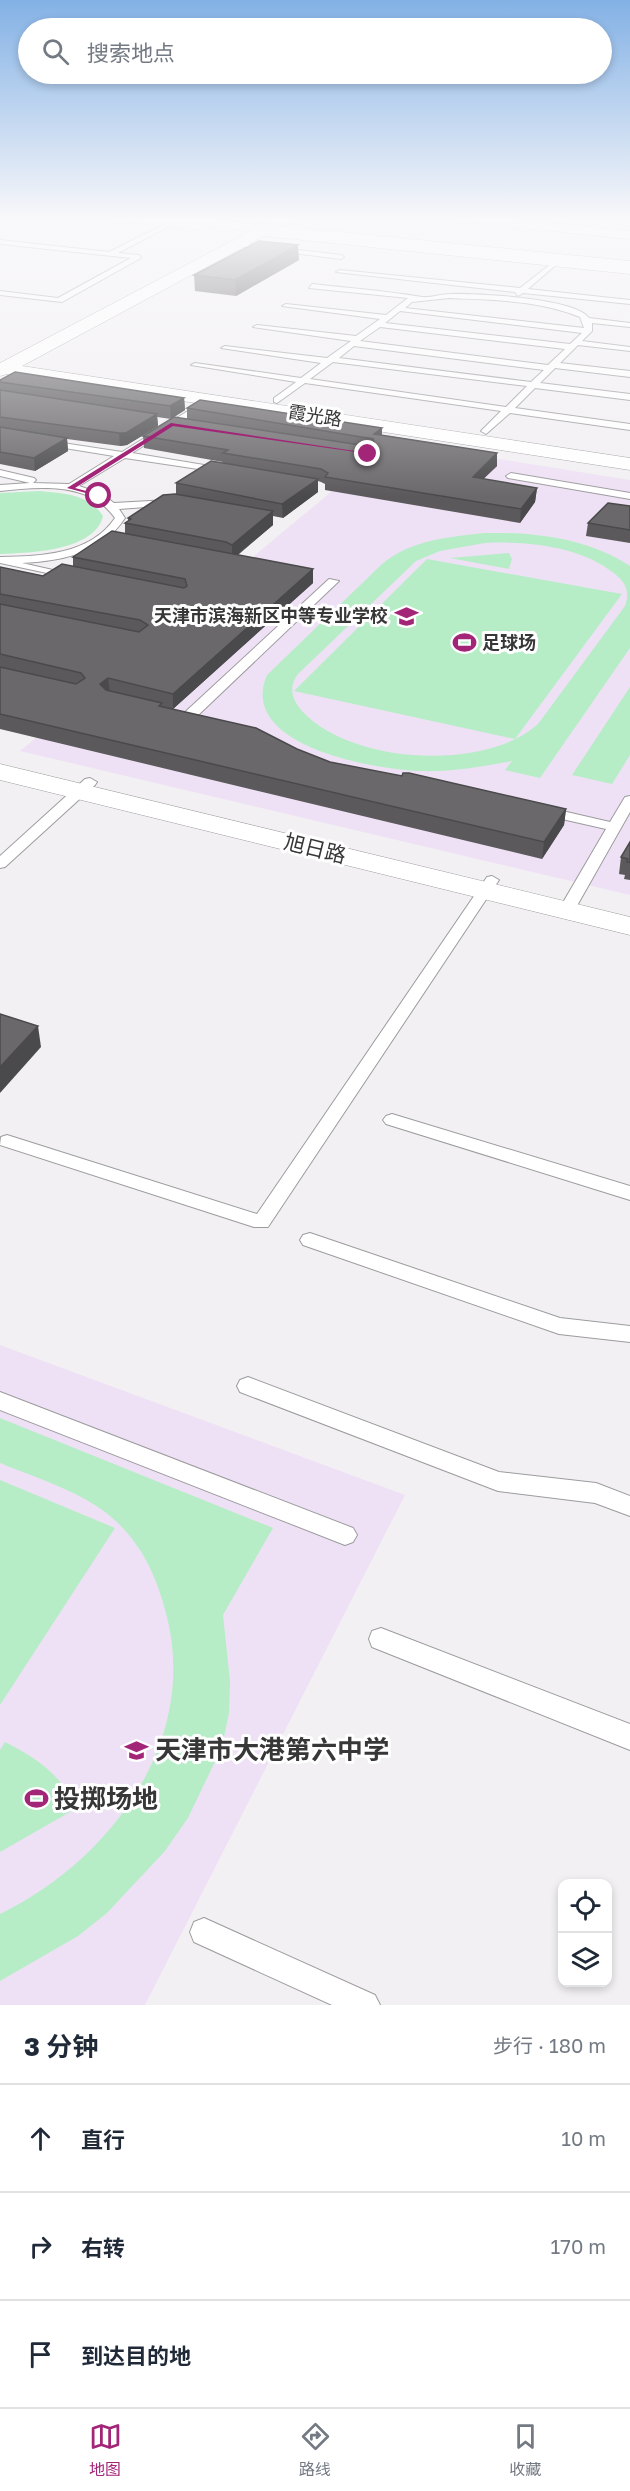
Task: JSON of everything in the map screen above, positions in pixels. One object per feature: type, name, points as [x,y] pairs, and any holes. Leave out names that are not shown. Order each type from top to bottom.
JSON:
[{"type":"street","points":[[3,367],[108,311]]},
{"type":"street","points":[[3,367],[112,311]]},
{"type":"street","name":"霞光路","points":[[3,367],[630,462]]},
{"type":"street","name":"旭日路","points":[[0,760],[85,787]]},
{"type":"street","name":"旭日路","points":[[0,772],[85,787],[488,885],[569,905],[630,926]]},
{"type":"street","name":"旭日路","points":[[569,905],[630,914]]},
{"type":"lane","points":[[328,311],[387,317]]},
{"type":"lane","points":[[277,400],[396,311]]},
{"type":"lane","points":[[412,311],[588,331]]},
{"type":"lane","points":[[486,431],[588,331],[587,320],[583,315],[572,311]]},
{"type":"lane","points":[[587,320],[630,325]]},
{"type":"lane","points":[[377,324],[630,349]]},
{"type":"lane","points":[[257,327],[552,366],[630,374]]},
{"type":"lane","points":[[225,348],[630,398]]},
{"type":"lane","points":[[195,365],[630,427]]},
{"type":"lane","points":[[70,488],[213,398]]},
{"type":"lane","points":[[161,422],[184,426]]},
{"type":"lane","points":[[34,440],[228,472]]},
{"type":"lane","points":[[0,473],[31,479],[39,486]]},
{"type":"lane","points":[[511,477],[630,496]]},
{"type":"lane","points":[[0,488],[39,486],[70,488],[99,496],[114,506],[120,518],[109,539],[70,552],[37,558],[1,560]]},
{"type":"lane","points":[[114,506],[176,502]]},
{"type":"lane","points":[[1,560],[23,567],[79,578]]},
{"type":"lane","points":[[210,722],[183,716],[333,581]]},
{"type":"lane","points":[[0,864],[85,787]]},
{"type":"lane","points":[[569,905],[630,800]]},
{"type":"lane","points":[[527,807],[615,827]]},
{"type":"lane","points":[[7,1141],[261,1222],[488,885]]},
{"type":"lane","points":[[392,1120],[630,1193]]},
{"type":"lane","points":[[310,1240],[559,1326],[630,1334]]},
{"type":"lane","points":[[248,1386],[498,1481],[596,1493],[630,1506]]},
{"type":"lane","points":[[0,1401],[345,1535]]},
{"type":"lane","points":[[381,1639],[630,1737]]},
{"type":"lane","points":[[204,1932],[365,2005]]},
{"type":"shaded area","name":"天津市滨海新区中等专业学校","points":[[391,442],[630,480],[630,895],[20,751]]},
{"type":"shaded area","name":"天津市大港第六中学","points":[[0,1345],[405,1495],[145,2005],[0,2005]]},
{"type":"green space","points":[[39,491],[74,496],[90,503],[103,516],[97,528],[88,537],[59,548],[0,554],[0,493]]},
{"type":"green space","points":[[484,533],[541,536],[578,543],[630,566],[630,648],[540,778],[505,770],[512,761],[466,769],[432,771],[373,766],[315,749],[290,736],[272,720],[263,699],[267,675],[382,564],[405,550],[430,541]],"holes":[[[485,543],[519,543],[570,551],[586,557],[615,574],[622,581],[627,592],[625,606],[538,724],[515,739],[486,750],[453,755],[418,755],[384,751],[352,742],[324,729],[302,711],[292,689],[298,674],[416,561],[440,551]]]},
{"type":"green space","points":[[509,553],[512,559],[509,569],[450,558]]},
{"type":"green space","name":"足球场","points":[[427,559],[622,594],[515,739],[294,691]]},
{"type":"green space","points":[[630,687],[630,755],[612,784],[572,775]]},
{"type":"green space","points":[[0,1418],[273,1528],[223,1615],[230,1681],[229,1713],[222,1747],[188,1818],[165,1851],[107,1913],[78,1936],[0,1981],[0,1914],[40,1891],[78,1862],[110,1829],[137,1791],[158,1750],[170,1706],[173,1660],[166,1613],[154,1577],[143,1555],[129,1535],[94,1504],[63,1488],[0,1463]]},
{"type":"green space","points":[[0,1480],[115,1528],[0,1705]]},
{"type":"green space","name":"投掷场地","points":[[5,1742],[28,1754],[56,1777],[77,1808],[0,1852],[0,1750]]},
{"type":"building","points":[[15,372],[184,398],[170,406],[0,382]]},
{"type":"building","points":[[0,390],[157,414],[126,433],[0,417]]},
{"type":"building","points":[[200,400],[382,428],[374,434],[497,453],[473,477],[537,488],[521,509],[325,477],[328,473],[321,469],[223,453],[228,450],[143,436],[174,417],[367,446],[374,442],[373,439],[187,408]]},
{"type":"building","points":[[0,427],[67,438],[34,458],[0,452]]},
{"type":"building","points":[[211,461],[318,479],[282,504],[176,483]]},
{"type":"building","points":[[175,494],[273,511],[232,545],[125,523],[131,519],[128,518],[163,495]]},
{"type":"building","points":[[608,503],[630,506],[630,530],[588,523]]},
{"type":"building","points":[[112,531],[313,569],[173,694],[108,678],[100,684],[106,690],[162,703],[159,706],[256,728],[297,749],[330,762],[402,776],[403,773],[409,773],[566,809],[544,842],[0,714],[0,667],[76,684],[85,678],[81,673],[0,654],[0,604],[139,632],[148,625],[140,620],[0,594],[0,567],[43,576],[62,564],[184,588],[187,586],[185,579],[73,557]]},
{"type":"building","points":[[630,842],[630,862],[627,862],[628,859],[621,857]]},
{"type":"building","points":[[0,1014],[38,1026],[0,1067]]},
{"type":"place","name":"天津市滨海新区中等专业学校","points":[[406,616]]},
{"type":"place","name":"足球场","points":[[464,643]]},
{"type":"place","name":"天津市大港第六中学","points":[[137,1750]]},
{"type":"place","name":"投掷场地","points":[[36,1799]]},
{"type":"route","points":[[99,496],[70,488],[172,424],[368,454]]}]
